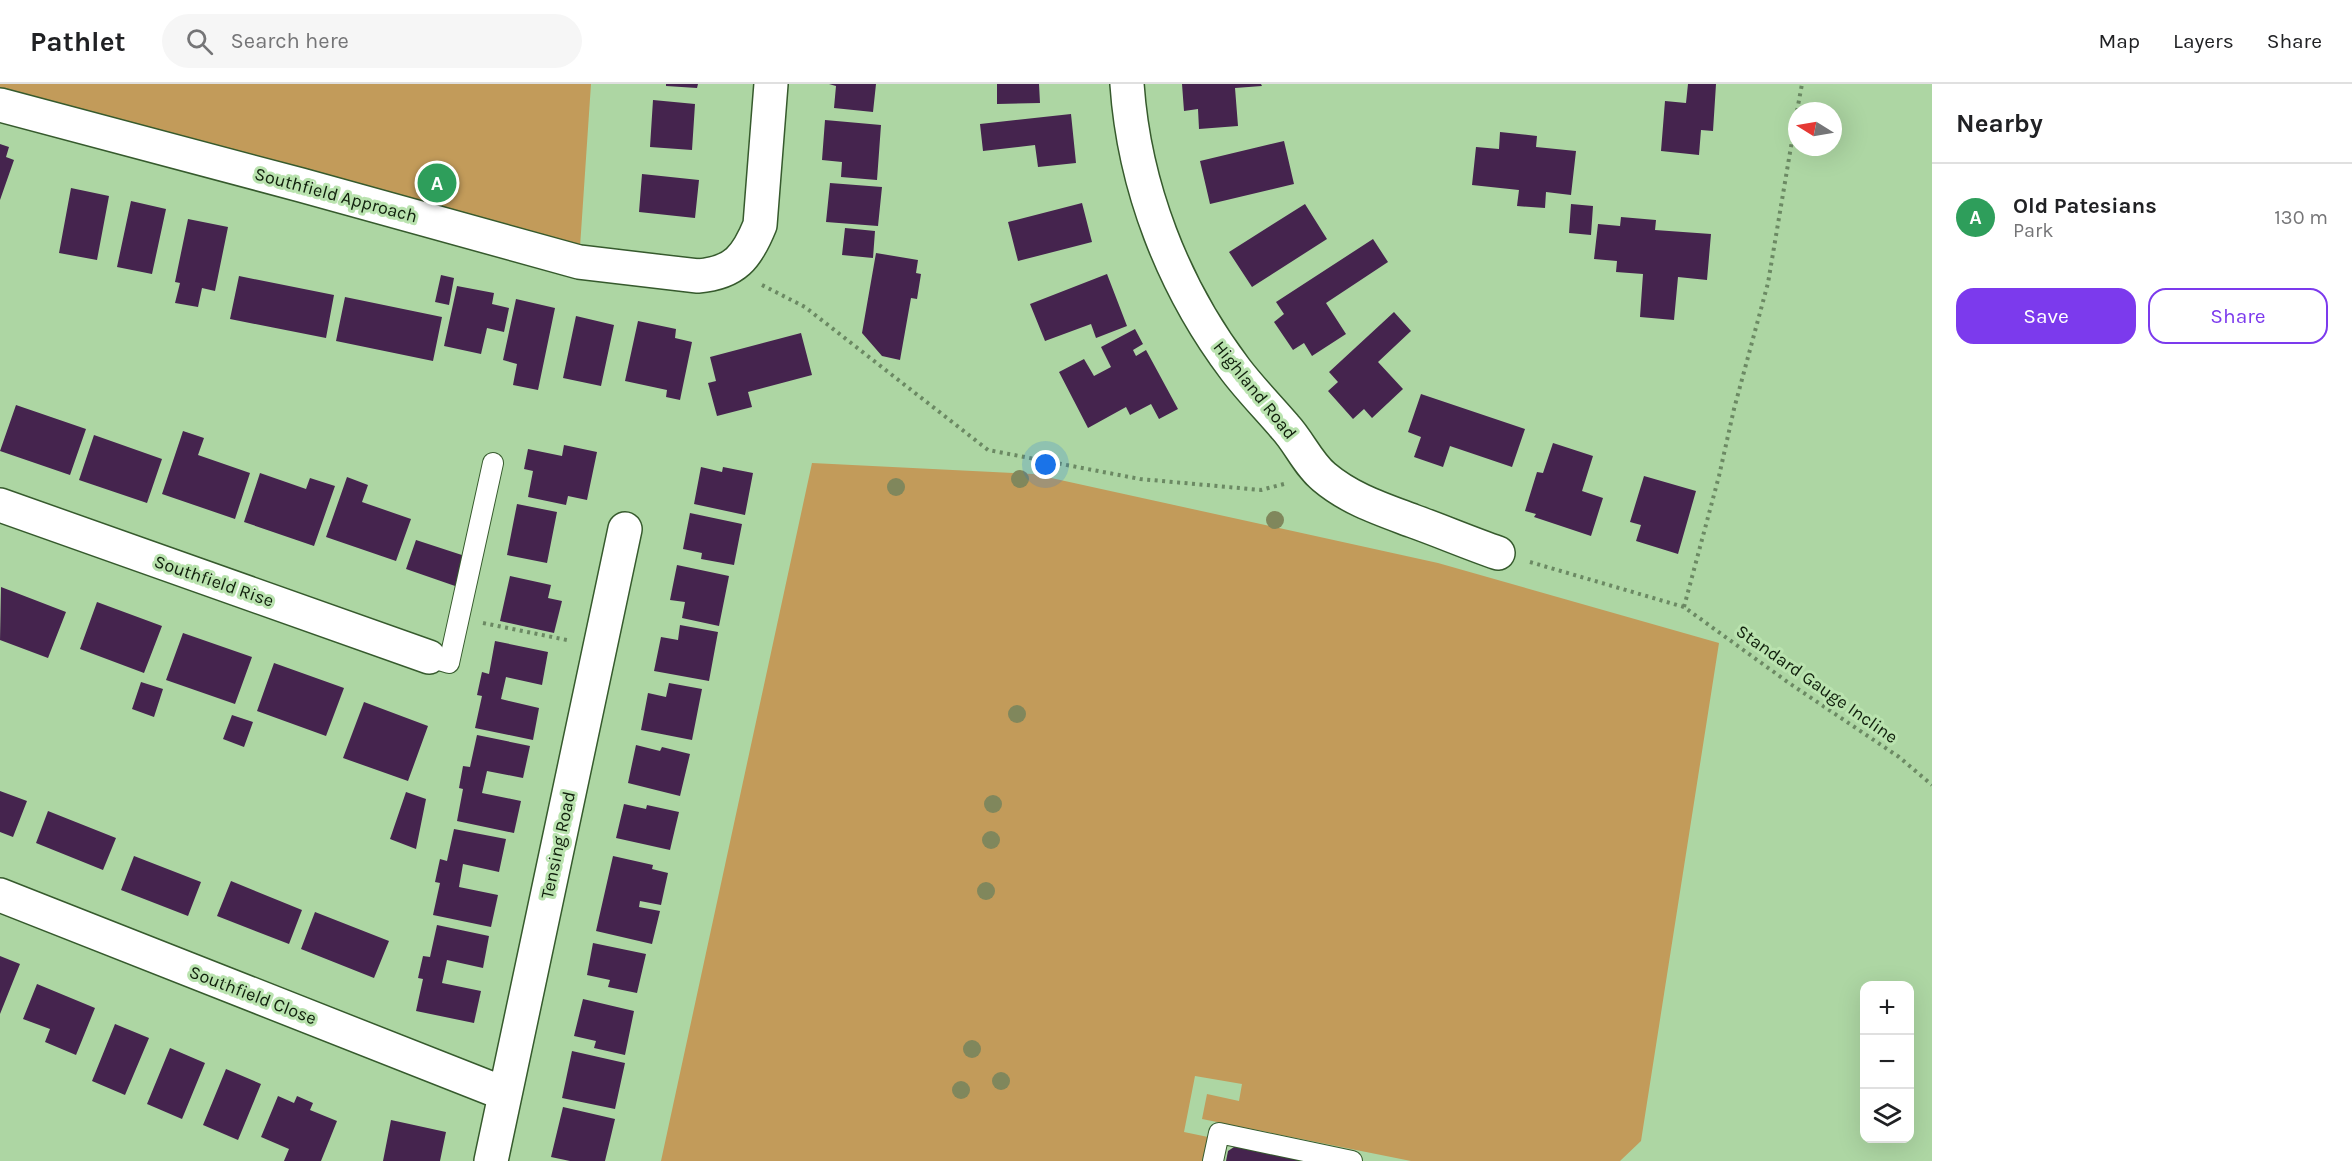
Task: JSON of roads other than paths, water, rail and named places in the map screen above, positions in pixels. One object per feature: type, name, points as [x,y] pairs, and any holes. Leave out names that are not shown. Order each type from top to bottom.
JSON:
[{"type":"street","name":"Southfield Approach","points":[[0,105],[579,262],[698,276],[714,274],[742,259],[760,225],[771,84]]},
{"type":"street","name":"Highland Road","points":[[1128,84],[1137,155],[1166,249],[1187,294],[1212,337],[1235,369],[1259,399],[1287,428],[1322,476],[1367,505],[1498,553]]},
{"type":"street","name":"Southfield Rise","points":[[0,505],[429,657]]},
{"type":"street","name":"Tensing Road","points":[[491,1161],[625,529]]},
{"type":"street","name":"Southfield Close","points":[[0,896],[505,1094]]},
{"type":"lane","points":[[429,657],[449,663],[493,464]]},
{"type":"lane","points":[[1213,1161],[1219,1133],[1352,1161]]},
{"type":"place","name":"Old Patesians","points":[[437,183]]}]
